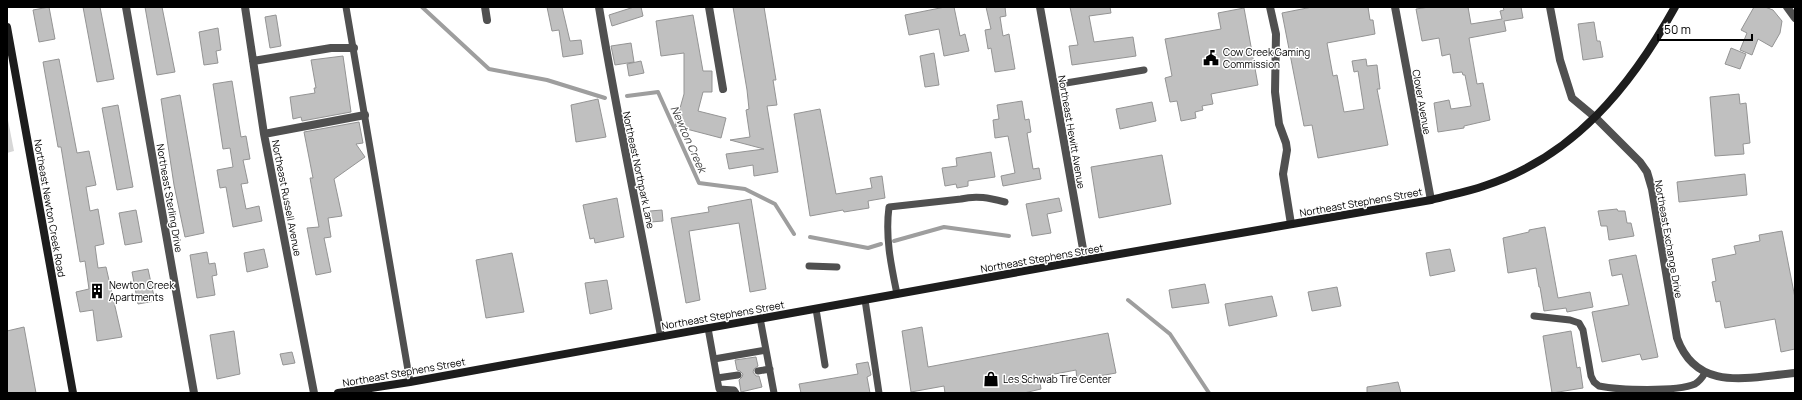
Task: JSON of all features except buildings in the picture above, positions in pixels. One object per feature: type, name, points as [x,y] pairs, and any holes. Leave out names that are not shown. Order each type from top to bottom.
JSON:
[{"type":"main road","name":"Northeast Stephens Street","points":[[338,393],[410,382],[1085,260],[1431,200],[1485,186],[1525,168],[1559,147],[1596,118],[1636,70],[1675,7]]},
{"type":"main road","name":"Northeast Newton Creek Road","points":[[7,27],[73,393]]},
{"type":"street","name":"Northeast Sterling Drive","points":[[126,7],[194,393]]},
{"type":"street","name":"Northeast Russell Avenue","points":[[244,7],[264,134],[314,393]]},
{"type":"street","points":[[485,7],[487,20]]},
{"type":"street","name":"Northeast Northpark Lane","points":[[599,7],[612,89],[640,223],[661,336]]},
{"type":"street","points":[[709,7],[723,89]]},
{"type":"street","name":"Northeast Hewitt Avenue","points":[[1040,7],[1085,260]]},
{"type":"street","points":[[1270,7],[1276,34],[1275,92],[1279,124],[1287,150],[1283,174],[1291,224]]},
{"type":"street","name":"Clover Avenue","points":[[1395,7],[1431,200]]},
{"type":"street","name":"Northeast Exchange Drive","points":[[1550,7],[1560,60],[1572,98],[1596,118],[1635,157],[1647,172],[1652,189],[1677,338],[1686,356],[1705,373]]},
{"type":"street","points":[[1787,7],[1795,18]]},
{"type":"street","points":[[253,61],[331,48],[354,48]]},
{"type":"street","points":[[264,134],[365,115]]},
{"type":"street","points":[[1705,373],[1722,379],[1795,373]]},
{"type":"lane","points":[[346,7],[410,382]]},
{"type":"lane","points":[[1054,85],[1144,70]]},
{"type":"lane","points":[[898,294],[887,244],[886,225],[888,207],[961,200],[972,197],[986,197],[1005,202]]},
{"type":"lane","points":[[809,266],[837,267]]},
{"type":"lane","points":[[865,300],[879,393]]},
{"type":"lane","points":[[816,309],[825,365]]},
{"type":"lane","points":[[1534,316],[1570,320],[1579,323],[1583,330],[1591,376],[1594,382],[1599,386],[1667,389],[1694,384],[1701,380],[1705,373]]},
{"type":"lane","points":[[760,318],[774,393]]},
{"type":"lane","points":[[708,328],[719,389],[734,390],[736,393]]},
{"type":"lane","points":[[714,359],[766,350]]},
{"type":"lane","points":[[758,371],[770,369]]},
{"type":"lane","points":[[717,378],[738,375]]},
{"type":"shaded area","points":[[7,115],[14,151],[7,153]]},
{"type":"waterway","name":"Newton Creek","points":[[422,7],[489,69],[547,80],[605,98]]},
{"type":"waterway","name":"Newton Creek","points":[[627,96],[658,92],[699,183],[745,189],[775,204],[794,234]]},
{"type":"waterway","name":"Newton Creek","points":[[894,241],[944,227],[1009,236]]},
{"type":"waterway","name":"Newton Creek","points":[[810,237],[868,248],[881,244]]},
{"type":"waterway","name":"Newton Creek","points":[[1128,300],[1170,334],[1209,393]]},
{"type":"place","name":"Cow Creek Gaming Commission","points":[[1211,58]]},
{"type":"place","name":"Newton Creek Apartments","points":[[97,291]]},
{"type":"place","name":"Les Schwab Tire Center","points":[[991,379]]}]
